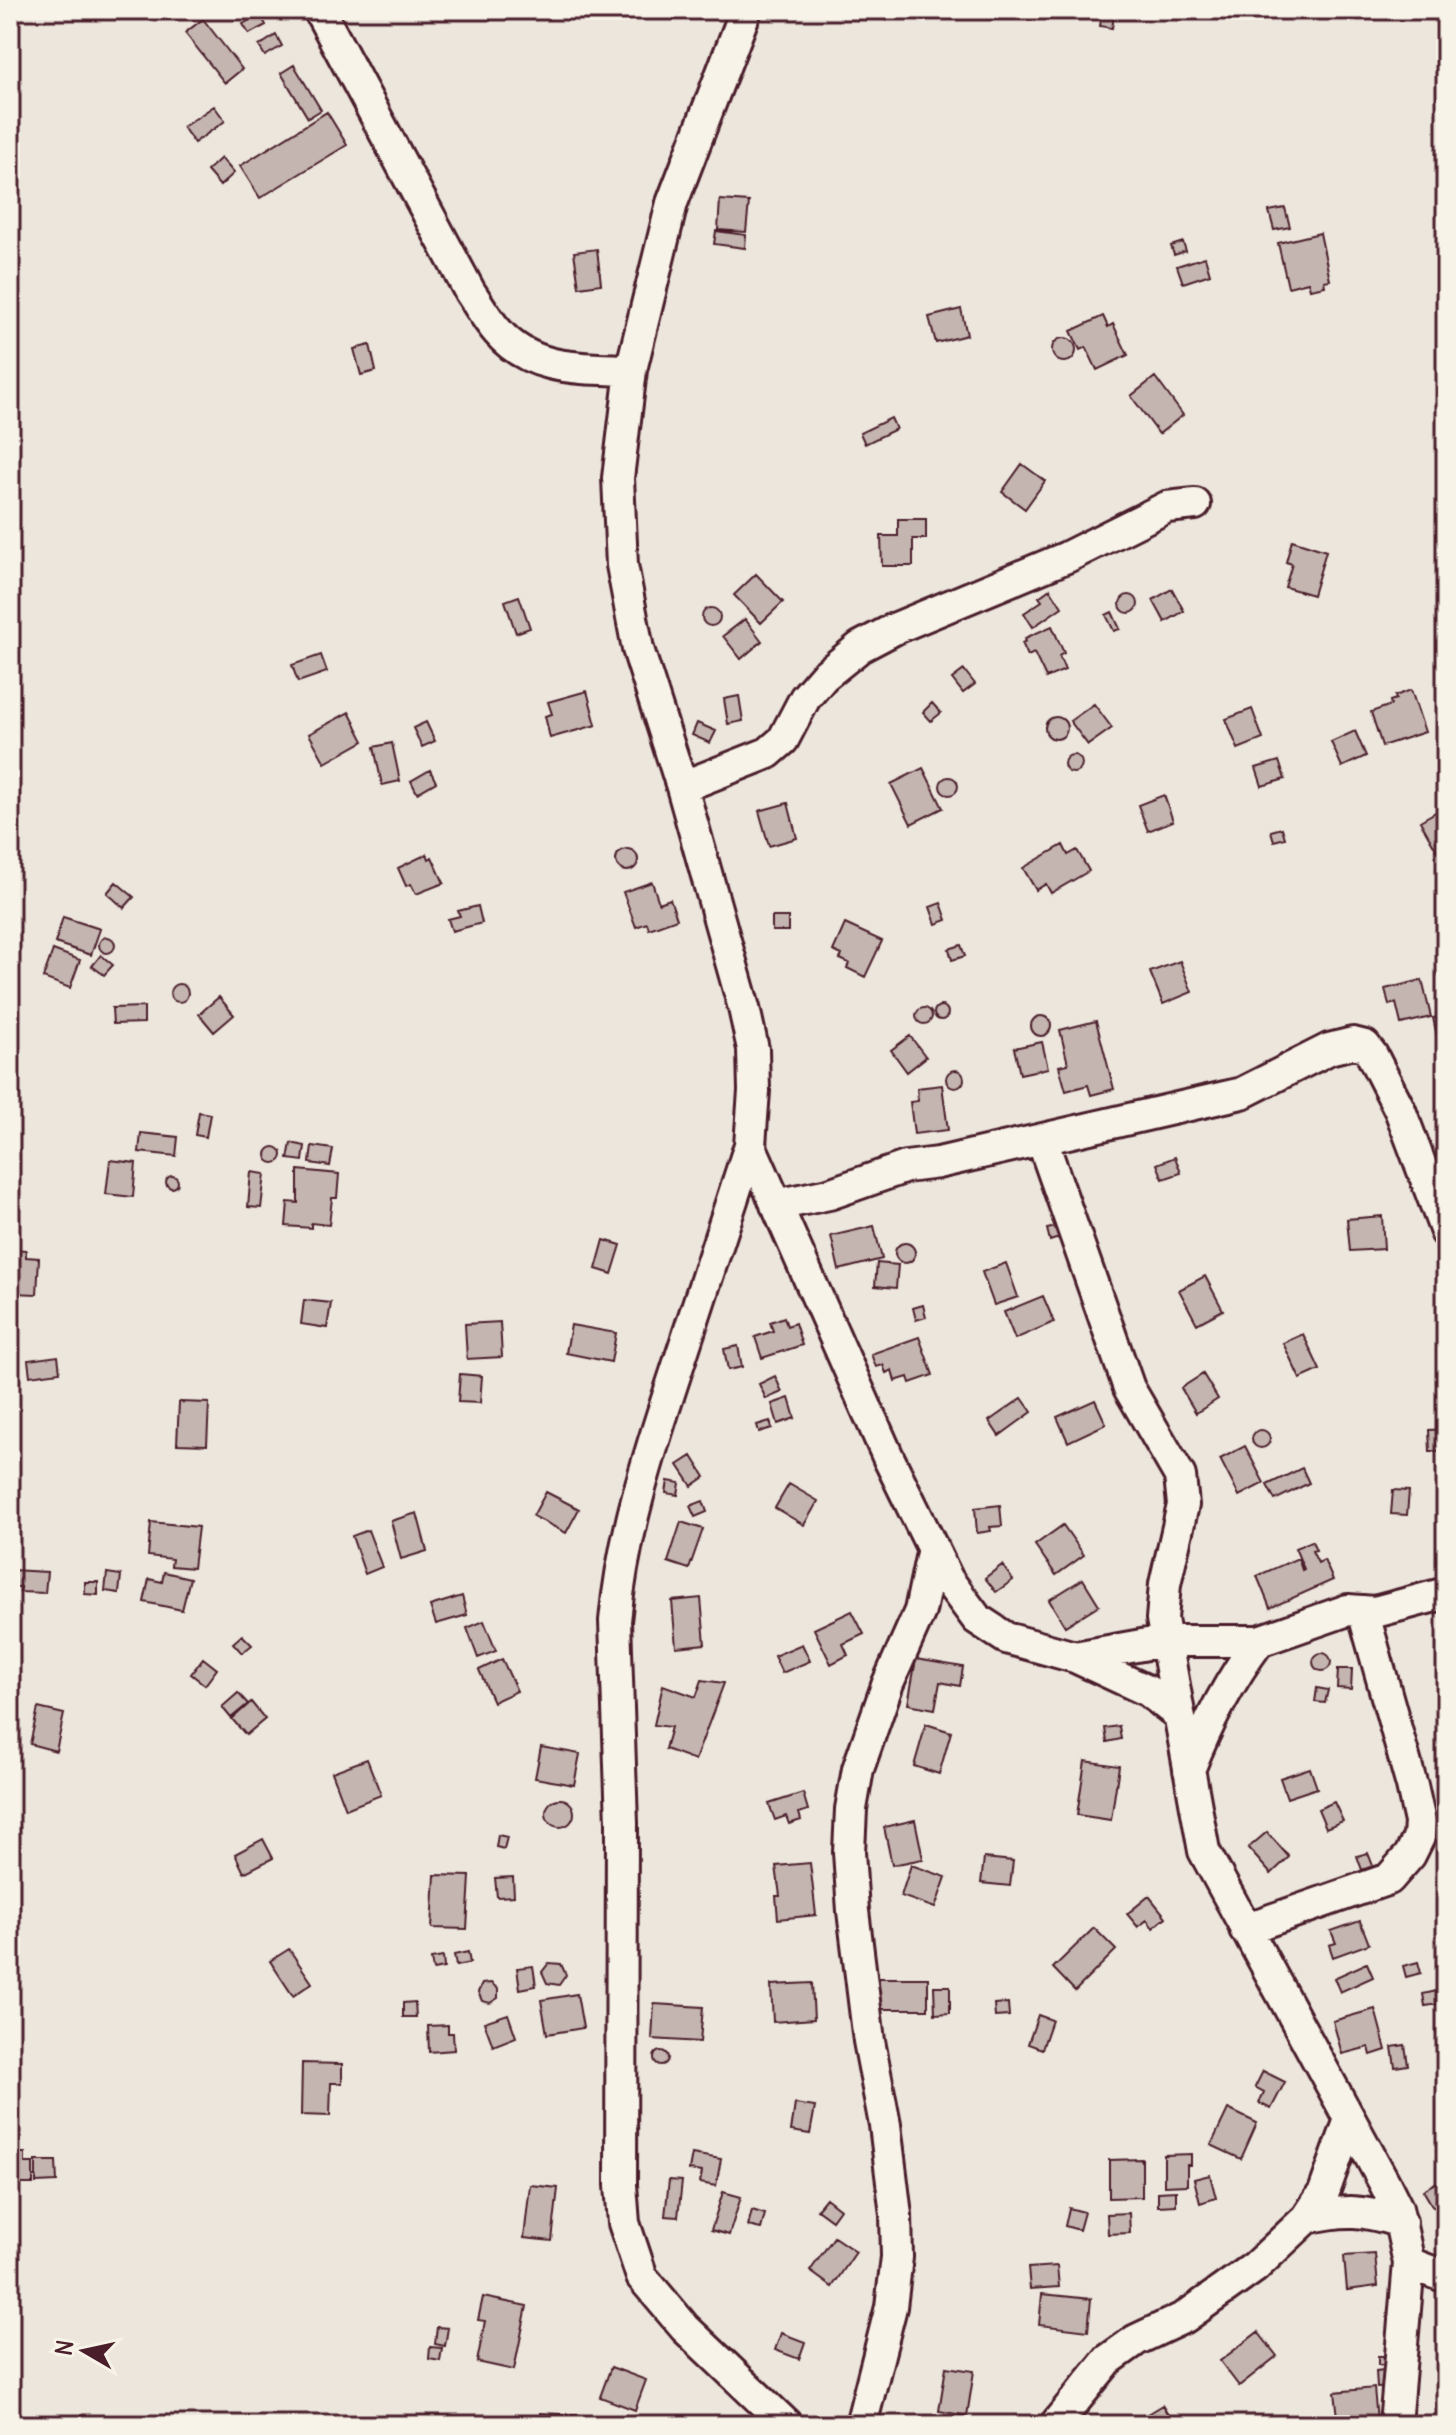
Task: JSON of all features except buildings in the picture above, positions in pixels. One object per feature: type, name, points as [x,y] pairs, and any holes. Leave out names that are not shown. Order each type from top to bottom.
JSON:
[{"type":"street","points":[[319,10],[470,292],[499,333],[521,353],[547,365],[631,370]]},
{"type":"street","points":[[746,10],[672,203],[631,370],[618,478],[622,565],[638,649],[682,787],[744,1008],[753,1049],[754,1091],[750,1145],[647,1458],[631,1518],[618,1587],[615,1621],[622,1823],[621,2185],[624,2223],[642,2277],[685,2328],[787,2425]]},
{"type":"street","points":[[682,787],[768,753],[783,740],[805,698],[824,676],[860,647],[896,628],[1067,557],[1167,507],[1195,504]]},
{"type":"street","points":[[776,1205],[829,1194],[906,1167],[938,1163],[1242,1093],[1329,1049],[1353,1043],[1365,1046],[1400,1110],[1446,1232]]},
{"type":"street","points":[[1042,1140],[1129,1388],[1180,1476],[1183,1505],[1165,1584],[1162,1619],[1204,1851],[1384,2182],[1401,2222],[1409,2263],[1395,2425]]},
{"type":"street","points":[[750,1145],[882,1443],[948,1580],[977,1619],[1006,1638],[1075,1657],[1148,1691],[1179,1715]]},
{"type":"street","points":[[861,2425],[891,2307],[897,2257],[896,2215],[885,2125],[869,2041],[853,1911],[849,1852],[851,1809],[858,1769],[883,1695],[920,1611],[933,1548]]},
{"type":"street","points":[[1075,1657],[1164,1641],[1259,1641],[1348,1610],[1375,1612],[1446,1593]]},
{"type":"street","points":[[1245,1929],[1389,1879],[1419,1837],[1420,1822],[1412,1786],[1363,1611]]},
{"type":"street","points":[[1189,1770],[1202,1736],[1239,1669],[1259,1641]]},
{"type":"street","points":[[1055,2425],[1108,2360],[1136,2340],[1185,2317],[1255,2267],[1307,2218],[1324,2192],[1349,2122]]},
{"type":"street","points":[[1307,2218],[1352,2210],[1401,2222]]},
{"type":"street","points":[[1409,2263],[1446,2277]]}]
